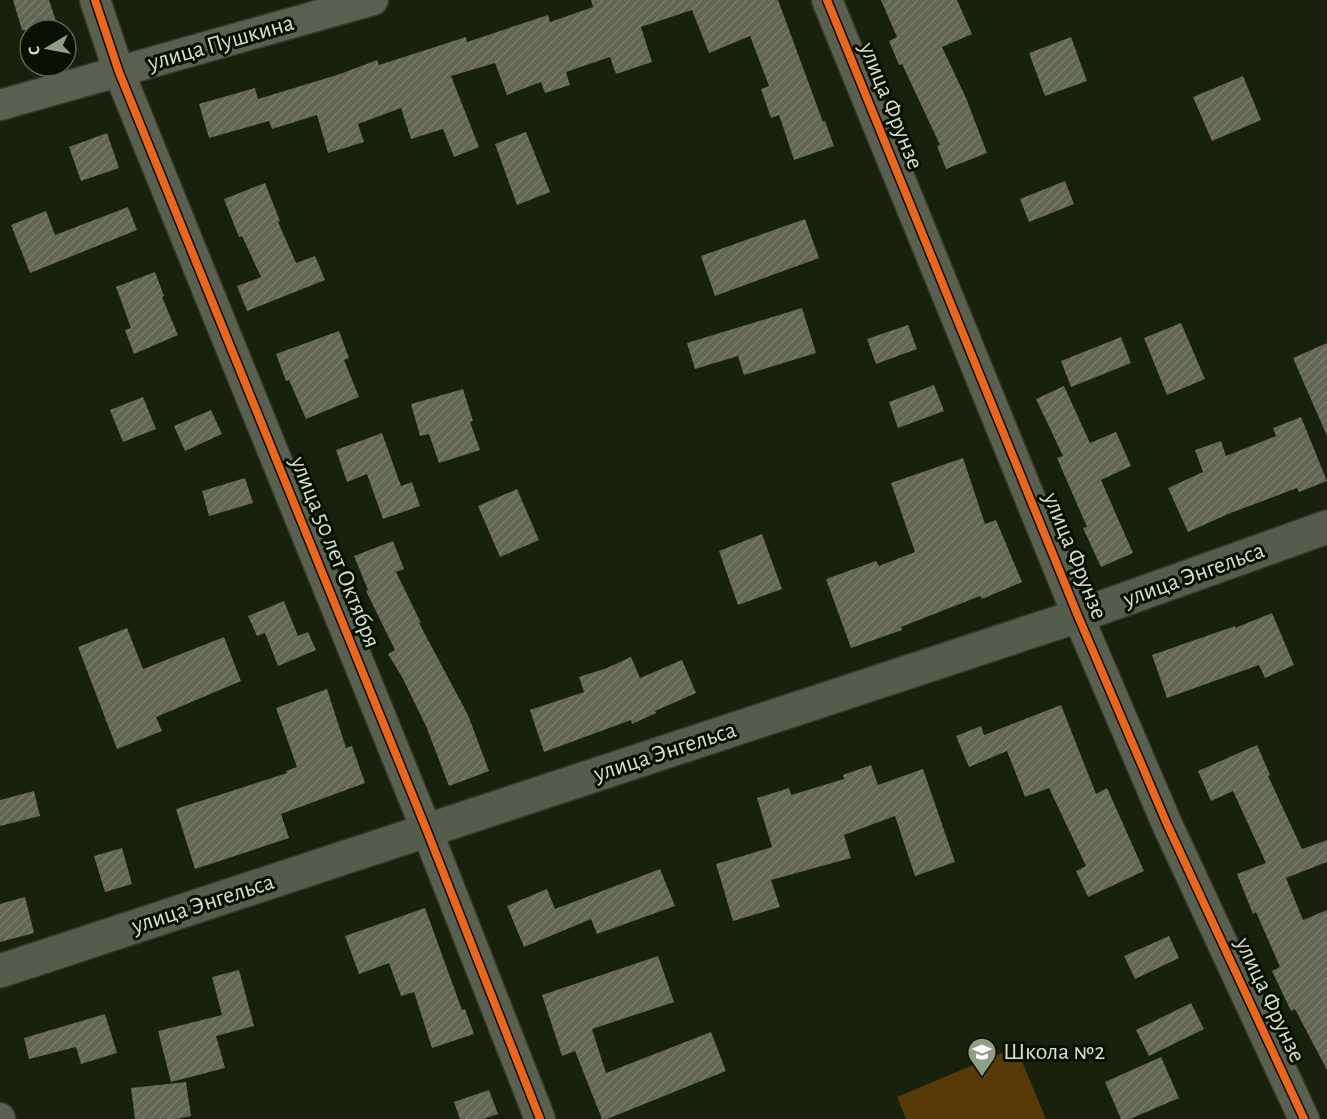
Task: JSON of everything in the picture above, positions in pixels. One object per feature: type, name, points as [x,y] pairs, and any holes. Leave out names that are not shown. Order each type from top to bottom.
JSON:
[{"type":"main road","name":"улица Энгельса","points":[[0,971],[1078,616],[1327,527]]},
{"type":"street","name":"улица 50 лет Октября","points":[[94,0],[119,72],[427,831],[540,1119]]},
{"type":"street","name":"улица Пушкина","points":[[0,105],[373,0]]},
{"type":"street","name":"улица Фрунзе","points":[[827,0],[1078,616],[1167,824],[1304,1119]]},
{"type":"shaded area","name":"Школа №2","points":[[1016,1047],[1046,1119],[906,1119],[897,1097]]},
{"type":"building","points":[[13,0],[49,0],[55,18],[18,18]]},
{"type":"building","points":[[591,0],[778,0],[834,146],[794,160],[779,115],[771,118],[761,89],[769,86],[750,36],[709,53],[692,10],[641,27],[652,62],[616,74],[610,57],[566,72],[570,85],[545,93],[541,82],[507,95],[495,63],[451,76],[479,147],[454,157],[443,129],[411,139],[401,108],[358,124],[364,142],[328,153],[317,115],[272,129],[269,121],[209,138],[199,104],[255,88],[258,99],[377,60],[379,65],[466,37],[467,42],[548,15],[550,22],[593,7]]},
{"type":"building","points":[[881,0],[957,0],[972,34],[942,47],[966,98],[987,153],[946,169],[937,146],[940,145],[889,41],[897,37]]},
{"type":"building","points":[[1071,37],[1087,81],[1045,96],[1029,53]]},
{"type":"building","points":[[1243,76],[1261,120],[1212,141],[1193,97]]},
{"type":"building","points":[[526,132],[550,192],[517,205],[495,144]]},
{"type":"building","points":[[107,133],[119,168],[81,181],[69,147]]},
{"type":"building","points":[[1065,181],[1074,204],[1029,222],[1020,199]]},
{"type":"building","points":[[265,183],[280,221],[278,222],[296,263],[315,256],[325,280],[247,311],[237,286],[261,277],[242,236],[239,237],[224,199]]},
{"type":"building","points":[[128,207],[137,230],[30,273],[11,225],[46,211],[55,235]]},
{"type":"building","points":[[805,219],[819,258],[715,296],[701,256]]},
{"type":"building","points":[[155,272],[164,296],[162,297],[178,335],[134,354],[125,330],[131,328],[116,287]]},
{"type":"building","points":[[802,308],[816,353],[744,375],[738,356],[695,369],[687,343]]},
{"type":"building","points":[[1181,323],[1205,379],[1167,395],[1144,338]]},
{"type":"building","points":[[908,325],[917,349],[876,364],[867,339]]},
{"type":"building","points":[[339,331],[349,358],[344,360],[359,397],[306,419],[289,380],[286,381],[276,354]]},
{"type":"building","points":[[1121,337],[1131,363],[1071,387],[1061,361]]},
{"type":"building","points":[[1327,343],[1327,436],[1293,358]]},
{"type":"building","points":[[934,385],[944,411],[898,428],[889,402]]},
{"type":"building","points":[[1064,386],[1090,443],[1116,432],[1131,466],[1101,480],[1133,553],[1101,567],[1083,528],[1087,527],[1057,458],[1063,456],[1036,399]]},
{"type":"building","points":[[463,389],[473,421],[470,422],[480,450],[439,463],[429,434],[420,436],[411,404]]},
{"type":"building","points":[[143,397],[156,429],[123,442],[110,410]]},
{"type":"building","points":[[211,410],[222,434],[185,451],[174,426]]},
{"type":"building","points":[[1301,417],[1327,481],[1299,492],[1297,488],[1188,532],[1168,488],[1203,472],[1195,450],[1221,441],[1226,456],[1276,436],[1273,428]]},
{"type":"building","points":[[382,433],[401,486],[412,482],[420,506],[383,519],[367,474],[347,482],[336,450]]},
{"type":"building","points":[[963,458],[985,524],[996,520],[1022,582],[982,599],[980,596],[901,627],[902,630],[851,648],[826,579],[876,561],[879,566],[915,552],[891,483]]},
{"type":"building","points":[[245,478],[253,503],[209,516],[202,491]]},
{"type":"building","points":[[517,489],[539,540],[500,557],[478,506]]},
{"type":"building","points":[[762,534],[782,589],[738,605],[719,551]]},
{"type":"building","points":[[393,541],[404,569],[396,572],[421,623],[419,623],[468,715],[489,771],[449,786],[426,726],[388,654],[395,650],[366,591],[368,590],[354,556]]},
{"type":"building","points":[[284,601],[298,636],[308,632],[316,650],[278,666],[265,633],[257,636],[248,616]]},
{"type":"building","points":[[1272,613],[1294,665],[1265,678],[1259,665],[1167,698],[1152,655],[1235,626],[1235,628]]},
{"type":"building","points":[[127,628],[143,669],[224,637],[241,681],[156,717],[162,731],[117,749],[78,647]]},
{"type":"building","points":[[631,657],[640,678],[682,660],[696,693],[632,724],[631,720],[544,752],[530,710],[584,692],[579,677]]},
{"type":"building","points":[[327,689],[346,748],[352,746],[365,783],[281,814],[289,838],[195,869],[176,809],[287,773],[286,771],[297,767],[276,708]]},
{"type":"building","points":[[1061,705],[1096,794],[1107,788],[1144,871],[1088,897],[1076,871],[1086,866],[1049,788],[1025,797],[1007,751],[969,767],[956,736],[981,726],[984,735]]},
{"type":"building","points":[[1257,745],[1270,775],[1268,776],[1302,849],[1327,840],[1327,862],[1286,878],[1303,920],[1327,910],[1327,1070],[1295,1009],[1291,1011],[1272,971],[1280,967],[1256,912],[1253,914],[1237,874],[1266,863],[1233,791],[1211,801],[1198,771]]},
{"type":"building","points":[[871,765],[878,785],[923,769],[955,862],[915,876],[895,816],[844,835],[851,858],[771,880],[780,907],[733,921],[716,864],[772,847],[757,798],[789,788],[791,795],[844,779],[843,775]]},
{"type":"building","points":[[34,791],[40,816],[0,826],[0,800]]},
{"type":"building","points":[[122,848],[132,884],[105,892],[94,856]]},
{"type":"building","points":[[660,869],[675,906],[597,934],[591,919],[524,947],[507,906],[547,889],[555,909]]},
{"type":"building","points":[[25,897],[34,933],[0,942],[0,904]]},
{"type":"building","points":[[425,908],[462,1010],[465,1009],[474,1034],[432,1048],[414,992],[401,996],[389,963],[359,974],[345,936]]},
{"type":"building","points":[[1169,936],[1179,958],[1135,979],[1124,956]]},
{"type":"building","points":[[658,956],[674,1002],[592,1029],[606,1073],[711,1032],[726,1071],[607,1119],[602,1119],[575,1051],[562,1056],[542,995]]},
{"type":"building","points":[[239,970],[254,1026],[216,1036],[225,1068],[171,1082],[158,1031],[222,1015],[212,977]]},
{"type":"building","points":[[1191,1003],[1204,1029],[1149,1056],[1136,1030]]},
{"type":"building","points":[[105,1014],[117,1053],[81,1064],[76,1047],[29,1059],[24,1038]]},
{"type":"building","points":[[1161,1057],[1179,1098],[1130,1119],[1121,1119],[1105,1082]]},
{"type":"building","points":[[186,1082],[191,1116],[176,1119],[135,1119],[131,1088]]},
{"type":"building","points":[[489,1090],[498,1114],[483,1119],[460,1119],[454,1102]]},
{"type":"cycle path","points":[[95,0],[119,72],[427,831],[540,1119]]},
{"type":"cycle path","points":[[827,0],[1078,616],[1167,824],[1304,1119]]},
{"type":"place","name":"Школа №2","points":[[982,1078]]}]
